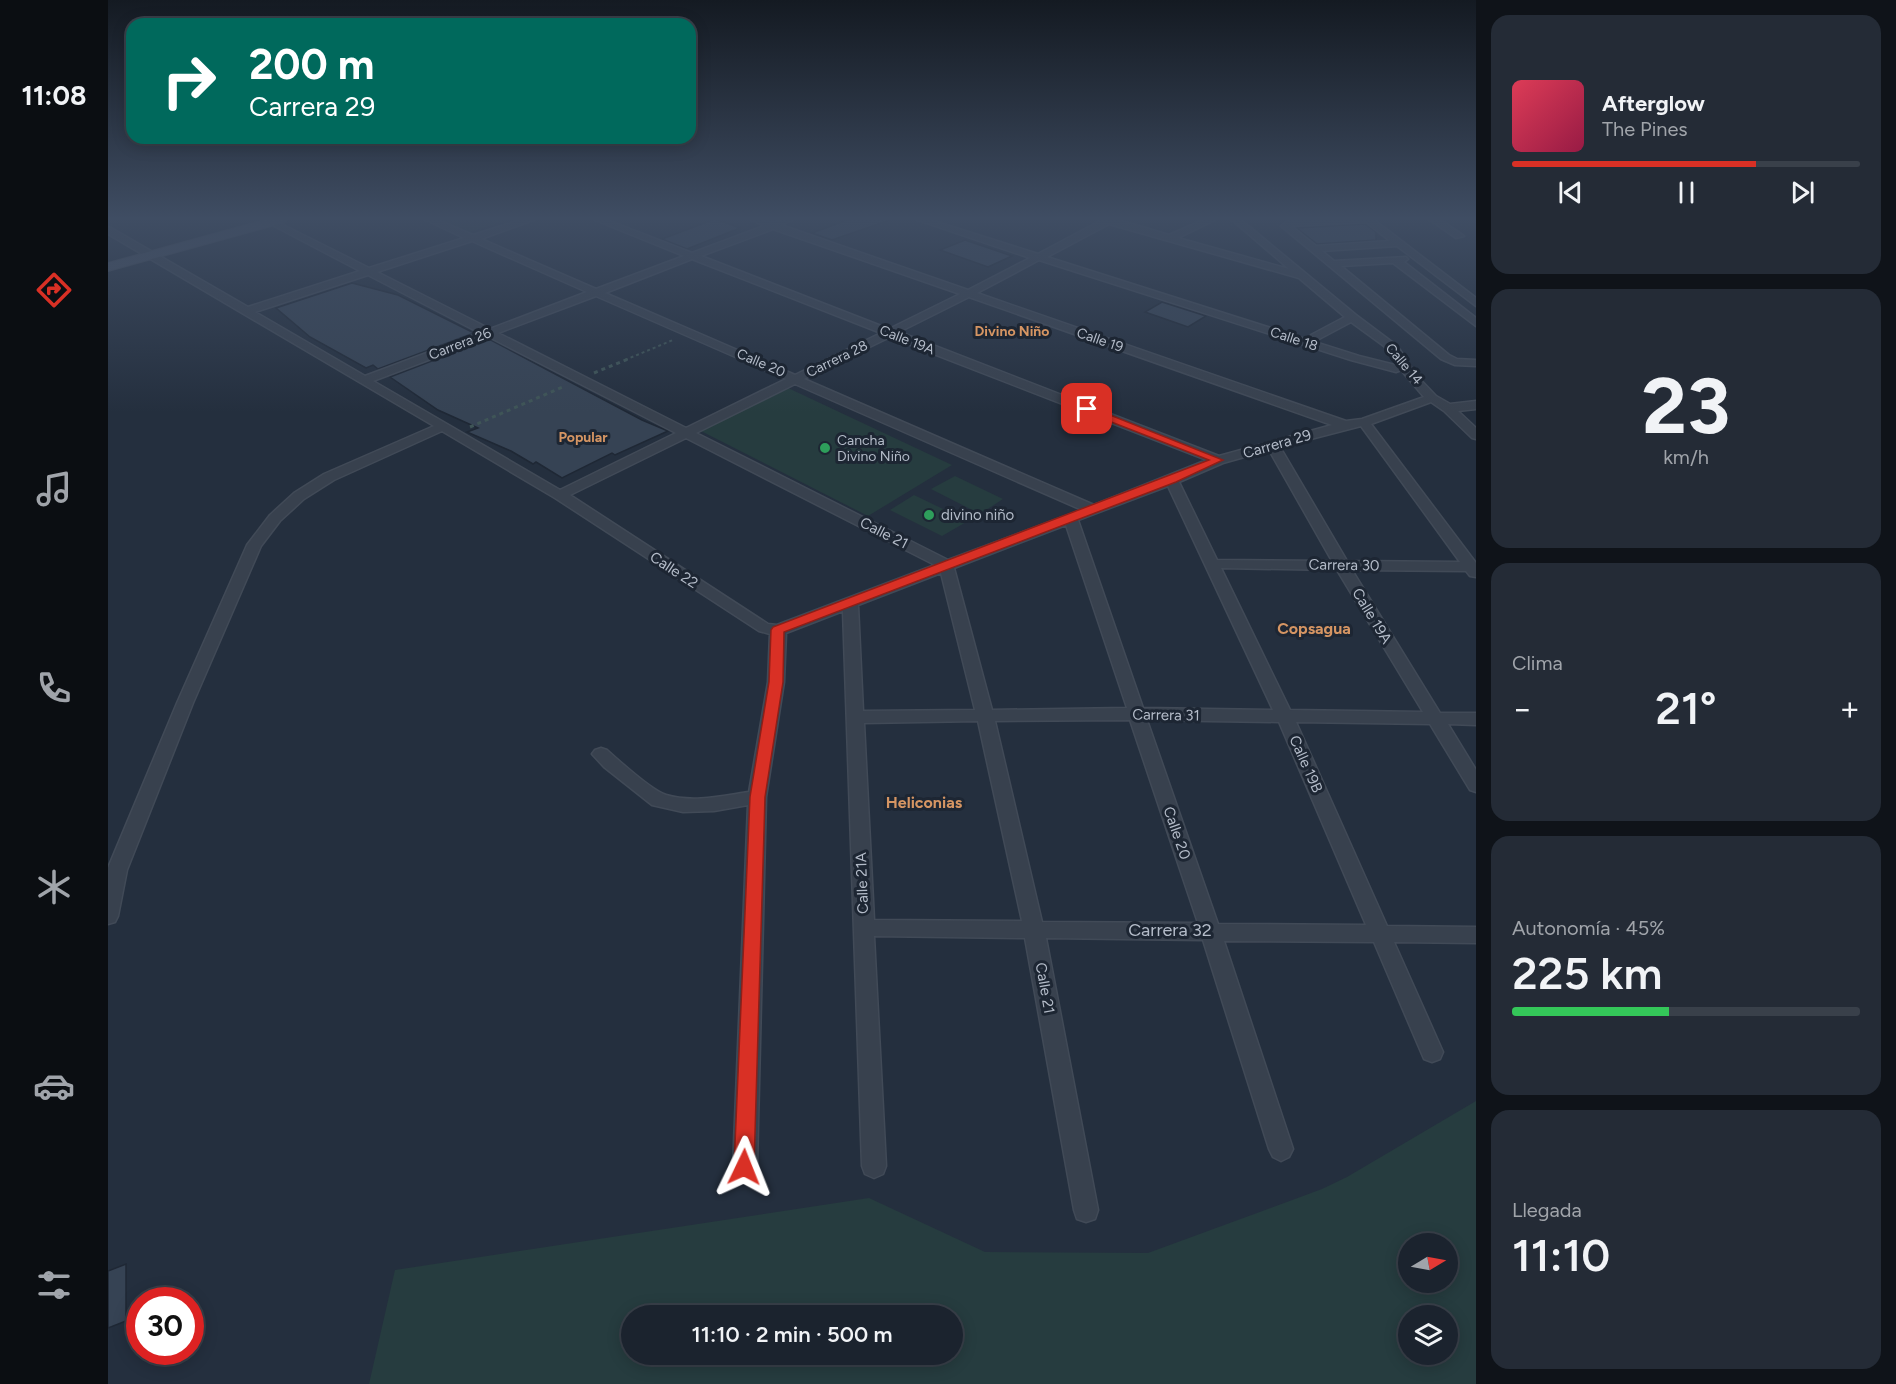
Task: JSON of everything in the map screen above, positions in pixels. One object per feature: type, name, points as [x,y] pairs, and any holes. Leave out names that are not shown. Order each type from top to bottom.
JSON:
[{"type":"street","name":"Calle 22","points":[[198,284],[560,495],[755,623],[764,628],[778,630]]},
{"type":"street","points":[[247,311],[334,284]]},
{"type":"street","name":"Calle 21","points":[[394,284],[946,565],[985,714],[1034,931],[1086,1210]]},
{"type":"street","name":"Calle 20","points":[[580,284],[1092,509]]},
{"type":"street","name":"Carrera 26","points":[[365,380],[617,284]]},
{"type":"street","name":"Calle 19A","points":[[761,284],[1218,460]]},
{"type":"street","name":"Calle 19","points":[[938,284],[1345,425]]},
{"type":"street","name":"Carrera 28","points":[[560,495],[689,434],[988,284]]},
{"type":"street","name":"Calle 18","points":[[1130,284],[1355,358],[1396,369]]},
{"type":"street","name":"Calle 18","points":[[1138,284],[1365,353],[1411,377]]},
{"type":"street","name":"Calle 14","points":[[1312,284],[1388,344],[1396,352],[1411,377],[1432,398]]},
{"type":"street","points":[[1357,284],[1445,357],[1455,362],[1476,363]]},
{"type":"street","points":[[1426,284],[1476,323]]},
{"type":"street","points":[[1450,284],[1476,303]]},
{"type":"street","points":[[1457,289],[1476,288]]},
{"type":"street","points":[[1315,337],[1352,316]]},
{"type":"street","points":[[1432,398],[1448,408],[1476,435]]},
{"type":"street","name":"Carrera 29","points":[[778,630],[1172,480],[1218,460],[1345,425],[1364,422],[1432,398]]},
{"type":"street","points":[[1448,408],[1476,405]]},
{"type":"street","points":[[1364,422],[1474,569]]},
{"type":"street","points":[[108,916],[117,870],[185,703],[254,545],[275,518],[299,496],[319,484],[444,426]]},
{"type":"street","name":"Calle 19A","points":[[1273,445],[1341,564],[1476,785]]},
{"type":"street","name":"Calle 19B","points":[[1172,480],[1285,717],[1432,1052]]},
{"type":"street","name":"Calle 20","points":[[1071,519],[1210,930],[1281,1149]]},
{"type":"street","name":"Carrera 30","points":[[1212,564],[1341,564],[1474,569]]},
{"type":"street","name":"Calle 21A","points":[[850,601],[874,1166]]},
{"type":"street","points":[[744,1167],[758,797],[776,682],[778,630]]},
{"type":"street","name":"Carrera 31","points":[[855,717],[1137,714],[1476,719]]},
{"type":"street","points":[[601,754],[658,800],[683,805],[714,804],[758,797]]},
{"type":"street","name":"Carrera 32","points":[[864,928],[1034,931],[1210,930],[1476,935]]},
{"type":"green space","name":"Cancha Divino Niño","points":[[786,387],[952,465],[868,516],[701,431]]},
{"type":"green space","name":"divino niño","points":[[955,476],[1003,499],[980,514],[931,489]]},
{"type":"green space","name":"divino niño","points":[[914,495],[968,521],[942,536],[890,510]]},
{"type":"green space","points":[[1476,1101],[1476,1384],[369,1384],[395,1270],[869,1198],[985,1252],[1148,1253],[1322,1189],[1347,1177]]},
{"type":"building","points":[[354,284],[398,295],[474,333],[378,369],[373,365],[366,368],[310,337],[276,308]]},
{"type":"building","points":[[1162,302],[1206,316],[1188,327],[1145,312]]},
{"type":"building","points":[[489,339],[642,420],[668,431],[615,455],[612,453],[562,478],[536,462],[533,464],[511,451],[467,432],[478,428],[438,410],[390,377]]},
{"type":"building","points":[[126,1264],[126,1321],[108,1328],[108,1271]]},
{"type":"place","name":"Cancha Divino Niño","points":[[825,448]]},
{"type":"place","name":"divino niño","points":[[929,515]]},
{"type":"district","name":"Divino Niño","points":[[1012,331]]},
{"type":"district","name":"Popular","points":[[583,437]]},
{"type":"district","name":"Copsagua","points":[[1314,628]]},
{"type":"district","name":"Heliconias","points":[[924,802]]},
{"type":"route","points":[[744,1167],[758,797],[776,682],[778,630],[1172,480],[1218,460],[1087,409]]}]
